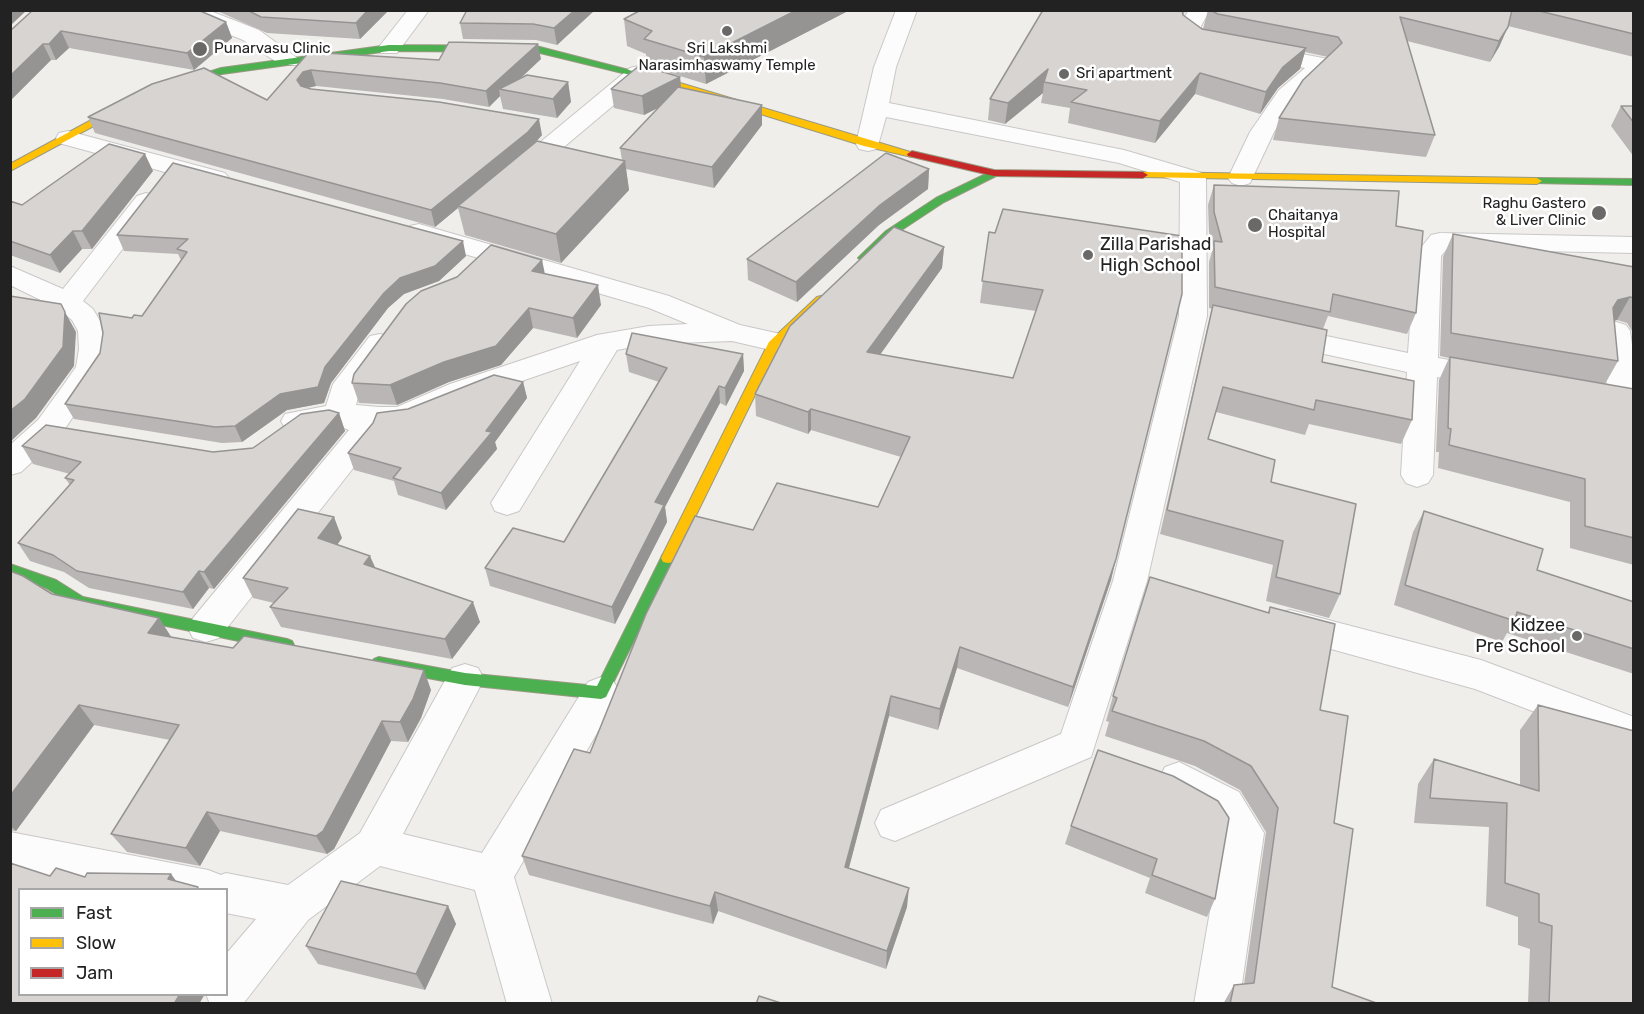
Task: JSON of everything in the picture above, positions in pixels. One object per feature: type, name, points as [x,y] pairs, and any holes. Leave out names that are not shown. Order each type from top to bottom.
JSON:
[{"type":"street","points":[[149,10],[210,14],[251,34],[289,60]]},
{"type":"street","points":[[389,48],[419,10]]},
{"type":"street","points":[[868,144],[885,67],[907,10]]},
{"type":"street","points":[[1200,10],[1190,26],[1191,34],[1206,42],[1323,65],[1287,95],[1262,132],[1241,178]]},
{"type":"street","points":[[10,168],[150,92],[221,71],[389,48],[536,49],[638,73],[868,144],[994,173],[1193,178],[1634,182]]},
{"type":"street","points":[[496,192],[638,73]]},
{"type":"street","points":[[876,108],[1124,157],[1193,178]]},
{"type":"street","points":[[535,124],[570,130]]},
{"type":"street","points":[[68,138],[240,184]]},
{"type":"street","points":[[67,302],[173,166]]},
{"type":"street","points":[[852,270],[890,233],[940,200],[994,173]]},
{"type":"street","points":[[1110,756],[1130,581],[1204,319],[1193,178]]},
{"type":"street","points":[[396,226],[450,230],[490,252],[659,302],[732,332],[775,342]]},
{"type":"street","points":[[1417,475],[1428,255],[1440,241],[1634,245]]},
{"type":"street","points":[[466,274],[490,252]]},
{"type":"street","points":[[10,274],[67,302],[83,315],[92,331],[94,349],[91,368],[49,428],[10,464]]},
{"type":"street","points":[[530,1004],[492,875],[601,693],[775,342],[829,292]]},
{"type":"street","points":[[339,414],[344,391],[400,316]]},
{"type":"street","points":[[1616,330],[1619,398]]},
{"type":"street","points":[[1261,331],[1421,365],[1520,381]]},
{"type":"street","points":[[271,439],[299,419],[339,414],[379,418],[401,417],[471,388],[607,342],[649,335],[732,332]]},
{"type":"street","points":[[507,503],[607,342]]},
{"type":"street","points":[[206,628],[366,430],[361,423],[339,414]]},
{"type":"street","points":[[49,428],[84,433]]},
{"type":"street","points":[[10,569],[51,584],[79,602],[303,648]]},
{"type":"street","points":[[1130,581],[1163,590]]},
{"type":"street","points":[[1263,617],[1481,675],[1634,734]]},
{"type":"street","points":[[361,659],[465,679],[601,693]]},
{"type":"street","points":[[228,987],[293,906],[375,846],[465,679]]},
{"type":"street","points":[[895,824],[1110,756],[1180,780],[1225,805],[1244,833],[1216,1004]]},
{"type":"street","points":[[375,846],[492,875]]},
{"type":"street","points":[[10,851],[198,888]]},
{"type":"street","points":[[228,893],[293,906]]},
{"type":"building","points":[[33,10],[198,10],[226,22],[187,53],[61,31],[49,44],[43,44],[10,76],[10,31]]},
{"type":"building","points":[[247,10],[368,10],[356,23],[261,17]]},
{"type":"building","points":[[467,10],[575,10],[554,28],[533,24],[460,23]]},
{"type":"building","points":[[641,10],[797,10],[704,57],[644,39],[652,31],[624,19]]},
{"type":"building","points":[[1043,10],[1182,10],[1183,15],[1202,29],[1306,48],[1283,67],[1266,92],[1200,73],[1160,121],[1071,102],[1087,90],[1044,82],[1048,69],[1008,103],[990,99]]},
{"type":"building","points":[[1210,10],[1512,10],[1508,27],[1499,41],[1400,17],[1435,135],[1279,118],[1303,80],[1342,43],[1338,37],[1218,14]]},
{"type":"building","points":[[1535,10],[1634,10],[1634,34]]},
{"type":"building","points":[[449,42],[538,44],[486,91],[440,83],[311,70],[303,72],[297,80],[301,86],[311,89],[439,102],[539,119],[528,132],[431,210],[88,117],[152,84],[204,68],[267,100],[309,52],[439,60]]},
{"type":"building","points":[[640,65],[680,77],[642,96],[611,89]]},
{"type":"building","points":[[527,75],[568,82],[553,99],[499,89]]},
{"type":"building","points":[[678,87],[762,105],[712,167],[620,148]]},
{"type":"building","points":[[1621,106],[1634,106],[1634,123]]},
{"type":"building","points":[[537,141],[625,161],[556,234],[458,206]]},
{"type":"building","points":[[109,144],[145,154],[82,231],[73,231],[50,255],[10,241],[10,201],[22,205]]},
{"type":"building","points":[[886,153],[929,169],[880,205],[796,282],[747,259]]},
{"type":"building","points":[[173,163],[463,241],[435,266],[400,278],[384,293],[325,367],[318,387],[280,394],[235,426],[215,427],[65,404],[100,353],[103,333],[99,313],[132,318],[134,315],[142,316],[187,252],[177,249],[188,239],[117,235]]},
{"type":"building","points":[[1214,185],[1399,191],[1396,226],[1423,231],[1416,313],[1333,294],[1330,312],[1215,287],[1214,241],[1222,242],[1214,212]]},
{"type":"building","points":[[1003,209],[1182,236],[1182,294],[1116,559],[1073,687],[960,647],[940,709],[891,696],[845,867],[909,888],[887,951],[715,892],[710,906],[522,856],[574,749],[590,753],[646,614],[695,516],[753,530],[777,483],[878,507],[910,437],[811,409],[808,412],[755,394],[790,326],[894,227],[944,247],[867,352],[1013,378],[1043,290],[982,281],[989,232],[995,233]]},
{"type":"building","points":[[1453,234],[1634,267],[1634,298],[1618,300],[1613,308],[1618,361],[1451,333]]},
{"type":"building","points":[[491,245],[542,260],[532,271],[598,285],[573,318],[529,308],[496,346],[444,362],[390,385],[352,383],[354,374],[406,304],[421,291],[457,277]]},
{"type":"building","points":[[10,296],[61,304],[65,312],[63,347],[25,399],[10,411]]},
{"type":"building","points":[[1213,305],[1327,330],[1322,362],[1414,381],[1412,420],[1316,400],[1314,410],[1223,387],[1208,439],[1275,460],[1271,482],[1356,504],[1340,594],[1276,577],[1283,541],[1167,510]]},
{"type":"building","points":[[632,333],[743,354],[725,388],[719,386],[655,502],[664,505],[612,607],[485,568],[513,528],[564,542],[667,368],[626,354]]},
{"type":"building","points":[[1450,357],[1634,389],[1634,538],[1585,526],[1585,479],[1449,445],[1451,429],[1448,428]]},
{"type":"building","points":[[494,375],[523,382],[486,431],[492,432],[441,493],[393,478],[401,468],[348,453],[373,423],[377,413],[408,409]]},
{"type":"building","points":[[329,410],[339,413],[204,572],[199,571],[183,592],[77,571],[53,555],[18,543],[74,480],[65,478],[81,462],[22,446],[46,425],[213,452],[253,448],[301,414]]},
{"type":"building","points":[[298,509],[334,517],[318,538],[370,556],[364,564],[473,602],[445,639],[270,607],[288,588],[243,578]]},
{"type":"building","points":[[1424,511],[1543,549],[1537,570],[1634,602],[1634,649],[1517,612],[1515,621],[1405,585]]},
{"type":"building","points":[[10,571],[23,576],[52,594],[159,618],[148,633],[233,648],[244,636],[424,670],[413,699],[400,722],[382,721],[323,831],[316,836],[207,812],[186,848],[111,834],[179,725],[79,705],[10,796]]},
{"type":"building","points":[[1150,577],[1269,613],[1270,607],[1335,624],[1320,710],[1348,716],[1334,823],[1353,829],[1332,987],[1379,1004],[1230,1004],[1234,985],[1254,983],[1278,808],[1251,766],[1204,741],[1112,711],[1117,698],[1113,696]]},
{"type":"building","points":[[1538,705],[1634,731],[1634,1004],[1549,1004],[1552,926],[1539,922],[1539,894],[1505,883],[1507,803],[1430,798],[1434,759],[1539,791]]},
{"type":"building","points":[[1098,750],[1173,776],[1218,801],[1229,818],[1215,899],[1152,875],[1157,859],[1071,826]]},
{"type":"building","points":[[10,863],[50,876],[56,868],[85,877],[87,873],[171,874],[168,879],[198,887],[18,888],[18,996],[179,996],[174,1004],[10,1004]]},
{"type":"building","points":[[341,881],[448,906],[416,974],[306,946]]},
{"type":"building","points":[[759,996],[784,1004],[756,1004]]},
{"type":"traffic: fast","points":[[177,84],[221,71],[389,48],[536,49],[647,76]]},
{"type":"traffic: fast","points":[[864,258],[890,233],[940,200],[994,173]]},
{"type":"traffic: fast","points":[[1537,181],[1634,182]]},
{"type":"traffic: fast","points":[[379,663],[465,679],[601,693],[668,558]]},
{"type":"traffic: fast","points":[[10,569],[51,584],[79,602],[287,645]]},
{"type":"traffic: slow","points":[[647,76],[868,144],[912,154]]},
{"type":"traffic: slow","points":[[10,168],[150,92],[177,84]]},
{"type":"traffic: slow","points":[[1143,175],[1537,181]]},
{"type":"traffic: slow","points":[[668,558],[775,342],[821,300]]},
{"type":"traffic: jam","points":[[912,154],[994,173],[1143,175]]},
{"type":"place","name":"Sri Lakshmi Narasimhaswamy Temple","points":[[727,31]]},
{"type":"place","name":"Punarvasu Clinic","points":[[200,49]]},
{"type":"place","name":"Sri apartment","points":[[1064,74]]},
{"type":"place","name":"Raghu Gastero & Liver Clinic","points":[[1599,213]]},
{"type":"place","name":"Chaitanya Hospital","points":[[1255,225]]},
{"type":"place","name":"Zilla Parishad High School","points":[[1088,255]]},
{"type":"place","name":"Kidzee Pre School","points":[[1577,636]]}]
